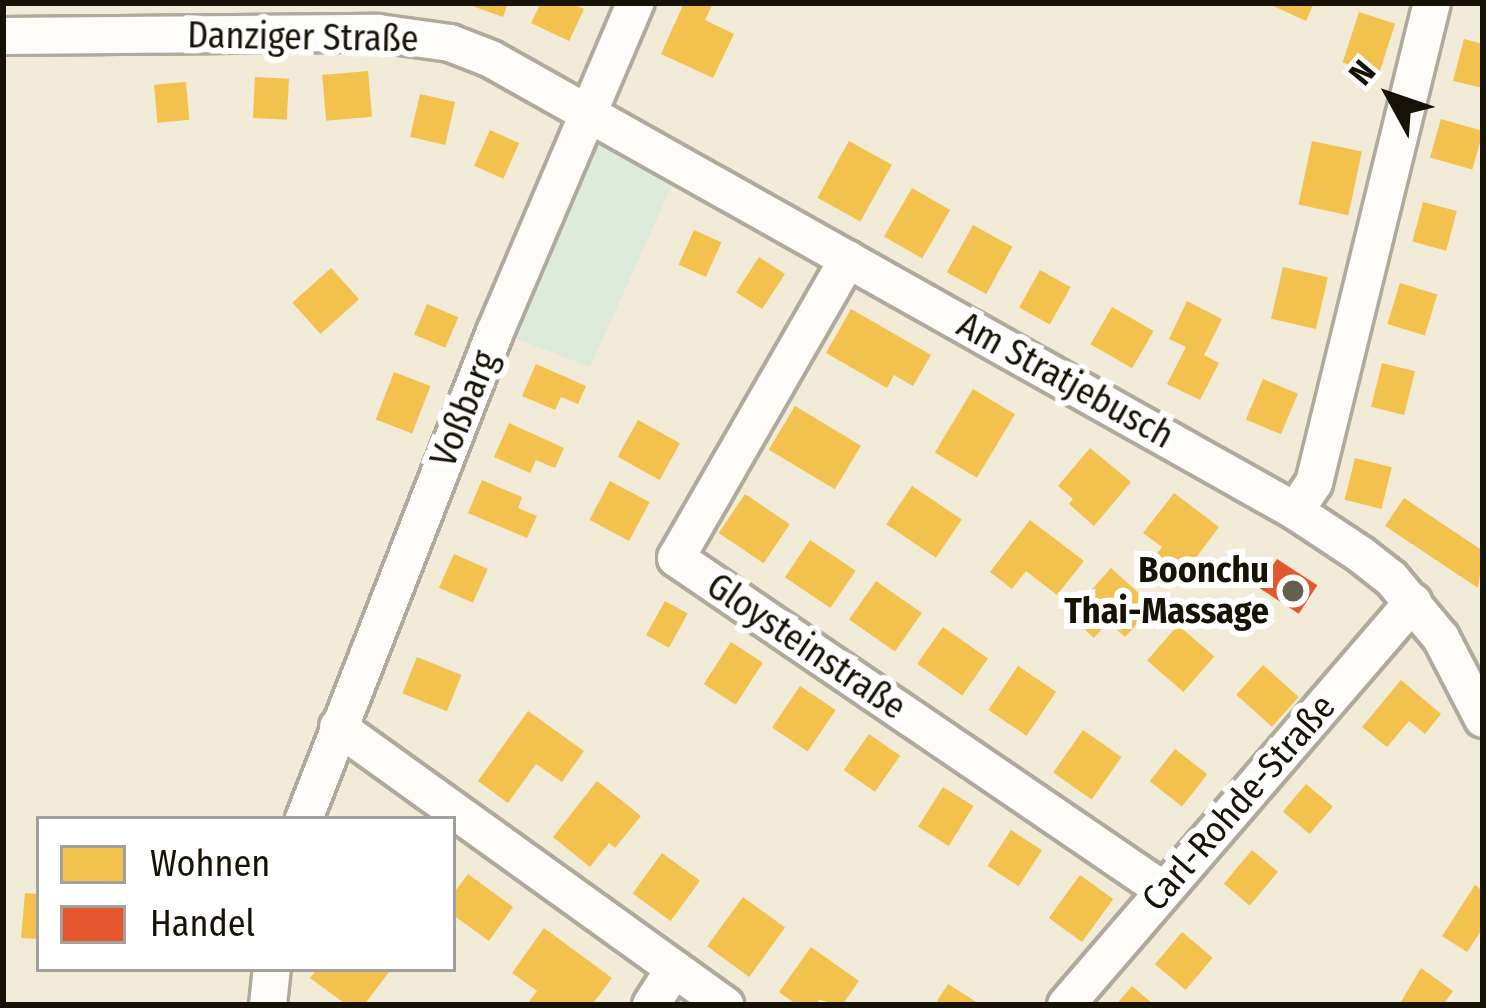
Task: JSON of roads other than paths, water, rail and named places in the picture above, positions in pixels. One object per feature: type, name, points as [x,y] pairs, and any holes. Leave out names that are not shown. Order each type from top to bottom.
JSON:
[{"type":"street","name":"Voßbarg","points":[[305,816],[586,110],[634,3]]},
{"type":"street","points":[[1295,511],[1314,483],[1432,3]]},
{"type":"street","name":"Danziger Straße","points":[[6,25],[413,35],[491,59],[586,110]]},
{"type":"street","name":"Am Stratjebusch","points":[[586,110],[1295,511],[1391,578],[1413,602],[1441,638],[1482,717]]},
{"type":"street","name":"Gloysteinstraße","points":[[848,259],[676,559],[1162,889]]},
{"type":"street","name":"Carl-Rohde-Straße","points":[[1066,1005],[1413,602]]},
{"type":"street","points":[[338,728],[725,1005]]},
{"type":"street","points":[[651,1005],[674,969]]},
{"type":"street","points":[[268,1005],[272,972]]},
{"type":"place","name":"Boonchu Thai-Massage","points":[[1293,591]]}]
